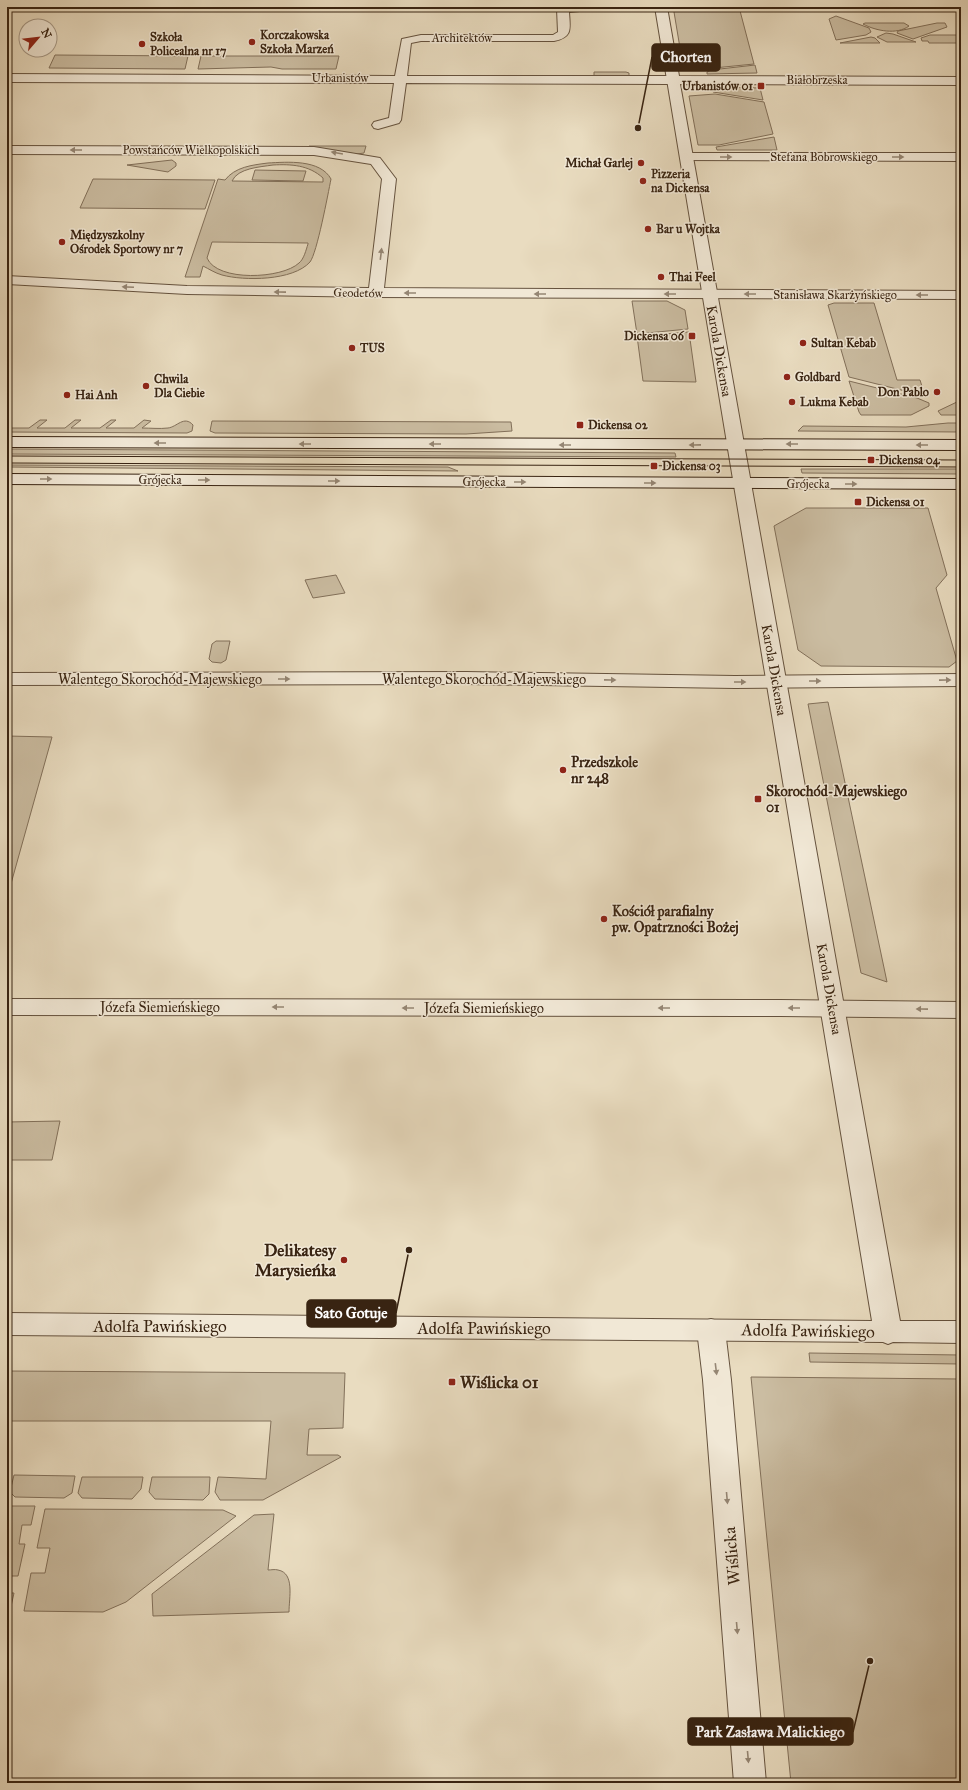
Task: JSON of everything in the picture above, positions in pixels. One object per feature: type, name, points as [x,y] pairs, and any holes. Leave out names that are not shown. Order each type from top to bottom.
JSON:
[{"type":"street","name":"Karola Dickensa","points":[[661,7],[734,444],[833,1008],[888,1333]]},
{"type":"street","name":"Architektów","points":[[378,124],[395,120],[406,41],[420,38],[554,38],[561,36],[564,32],[563,9],[590,8]]},
{"type":"street","name":"Urbanistów","points":[[7,78],[673,80]]},
{"type":"street","name":"Białobrzeska","points":[[673,80],[961,80]]},
{"type":"street","name":"Powstańców Wielkopolskich","points":[[7,150],[314,151],[375,161],[384,170],[389,179],[376,293]]},
{"type":"street","name":"Stefana Bobrowskiego","points":[[687,157],[961,157]]},
{"type":"street","name":"Geodetów","points":[[7,280],[187,290],[376,293],[709,294]]},
{"type":"street","name":"Stanisława Skarżyńskiego","points":[[709,294],[961,295]]},
{"type":"street","points":[[7,442],[961,445]]},
{"type":"street","name":"Grójecka","points":[[7,479],[961,484]]},
{"type":"street","name":"Walentego Skorochód-Majewskiego","points":[[7,679],[151,680],[466,678],[776,681],[961,680]]},
{"type":"street","name":"Józefa Siemieńskiego","points":[[7,1007],[833,1008],[961,1010]]},
{"type":"street","name":"Adolfa Pawińskiego","points":[[7,1324],[888,1333],[961,1332]]},
{"type":"street","name":"Wiślicka","points":[[711,1330],[718,1388],[750,1783]]},
{"type":"shaded area","points":[[689,7],[739,7],[754,64],[714,68],[683,66],[674,12],[676,9],[689,10]]},
{"type":"shaded area","points":[[836,16],[869,28],[871,32],[866,35],[836,40],[829,19]]},
{"type":"shaded area","points":[[904,23],[909,26],[904,29],[886,31],[874,29],[863,24]]},
{"type":"shaded area","points":[[937,23],[945,23],[947,27],[913,39],[897,33],[898,31]]},
{"type":"shaded area","points":[[886,33],[916,42],[887,42],[877,37]]},
{"type":"shaded area","points":[[930,35],[961,35],[961,43],[929,43],[928,41],[922,41],[921,38]]},
{"type":"shaded area","points":[[871,37],[875,38],[880,43],[840,43]]},
{"type":"shaded area","points":[[58,55],[188,56],[185,69],[49,68],[54,58],[58,58]]},
{"type":"shaded area","points":[[201,56],[339,56],[336,69],[282,69],[271,67],[198,69]]},
{"type":"shaded area","points":[[755,65],[757,73],[707,74],[707,72],[711,70]]},
{"type":"shaded area","points":[[594,72],[626,72],[629,73],[629,76],[594,76]]},
{"type":"shaded area","points":[[711,87],[760,88],[763,100],[713,92]]},
{"type":"shaded area","points":[[715,94],[764,102],[773,134],[719,145],[698,145],[689,96]]},
{"type":"shaded area","points":[[774,137],[777,150],[717,150],[716,147]]},
{"type":"shaded area","points":[[309,146],[366,146],[364,153],[357,154],[310,148]]},
{"type":"shaded area","points":[[172,160],[176,163],[176,166],[168,172],[127,165]]},
{"type":"shaded area","points":[[293,162],[302,163],[319,168],[331,179],[319,236],[310,262],[292,273],[268,278],[255,279],[231,277],[219,274],[203,266],[200,277],[185,277],[218,179],[225,180],[239,169],[262,164]],"holes":[[[273,165],[293,165],[312,170],[323,178],[323,182],[232,181],[239,173],[244,171]],[[212,242],[308,243],[308,244],[301,261],[291,268],[265,275],[250,276],[223,271],[213,266],[207,258]]]},
{"type":"shaded area","points":[[255,170],[306,171],[303,181],[252,180]]},
{"type":"shaded area","points":[[93,179],[215,180],[205,209],[80,208]]},
{"type":"shaded area","points":[[632,301],[667,301],[685,310],[688,329],[637,334]]},
{"type":"shaded area","points":[[834,303],[874,303],[897,380],[920,380],[925,396],[849,377],[828,305]]},
{"type":"shaded area","points":[[689,332],[696,382],[643,381],[637,336]]},
{"type":"shaded area","points":[[849,381],[917,398],[929,403],[929,406],[911,415],[861,415]]},
{"type":"shaded area","points":[[961,401],[961,415],[941,415],[938,411]]},
{"type":"shaded area","points":[[40,420],[47,420],[37,428],[65,428],[75,420],[81,420],[71,428],[100,428],[111,420],[116,420],[106,428],[134,428],[144,420],[151,421],[142,428],[168,428],[184,421],[190,422],[193,425],[192,431],[187,433],[7,432],[7,428],[29,428]]},
{"type":"shaded area","points":[[212,421],[511,422],[512,431],[466,434],[215,433],[210,431]]},
{"type":"shaded area","points":[[961,423],[961,432],[798,431],[803,426],[906,427]]},
{"type":"shaded area","points":[[7,449],[675,453],[676,457],[7,454]]},
{"type":"shaded area","points":[[7,465],[448,467],[458,471],[7,467]]},
{"type":"shaded area","points":[[801,469],[961,469],[961,474],[802,473]]},
{"type":"shaded area","points":[[806,508],[928,508],[947,575],[936,588],[957,661],[949,667],[821,666],[798,650],[774,526]]},
{"type":"shaded area","points":[[336,575],[345,593],[313,598],[305,580]]},
{"type":"shaded area","points":[[216,641],[230,641],[226,660],[221,663],[212,662],[209,659],[212,644]]},
{"type":"shaded area","points":[[828,702],[887,982],[861,973],[808,704]]},
{"type":"shaded area","points":[[7,736],[52,737],[7,898]]},
{"type":"shaded area","points":[[60,1121],[52,1160],[7,1160],[7,1122]]},
{"type":"shaded area","points":[[809,1353],[961,1355],[961,1364],[810,1362]]},
{"type":"shaded area","points":[[7,1371],[345,1373],[343,1428],[309,1429],[307,1455],[338,1455],[341,1457],[263,1500],[220,1500],[215,1492],[218,1477],[266,1479],[271,1421],[7,1421]]},
{"type":"shaded area","points":[[751,1377],[961,1379],[961,1783],[791,1783]]},
{"type":"shaded area","points":[[14,1475],[75,1476],[72,1493],[64,1498],[15,1497],[10,1492]]},
{"type":"shaded area","points":[[82,1477],[143,1477],[141,1489],[132,1499],[82,1498],[78,1493]]},
{"type":"shaded area","points":[[152,1477],[210,1477],[209,1494],[203,1500],[155,1499],[149,1492]]},
{"type":"shaded area","points":[[7,1506],[35,1506],[31,1525],[22,1525],[19,1544],[25,1544],[18,1576],[11,1576],[7,1593]]},
{"type":"shaded area","points":[[45,1509],[223,1510],[236,1516],[126,1602],[103,1612],[24,1611],[31,1573],[45,1573],[50,1548],[37,1548]]},
{"type":"shaded area","points":[[274,1514],[268,1570],[278,1570],[287,1576],[290,1587],[289,1612],[153,1616],[152,1594],[254,1515]]},
{"type":"shaded area","points":[[7,1593],[14,1593],[10,1611],[7,1611]]},
{"type":"tram line","points":[[7,456],[961,460]]},
{"type":"tram line","points":[[7,463],[961,467]]},
{"type":"place","name":"Korczakowska Szkoła Marzeń","points":[[252,42]]},
{"type":"place","name":"Szkoła Policealna nr 17","points":[[142,44]]},
{"type":"place","name":"Urbanistów 01","points":[[761,86]]},
{"type":"place","name":"Chorten","points":[[638,128]]},
{"type":"place","name":"Michał Garlej","points":[[641,163]]},
{"type":"place","name":"Pizzeria na Dickensa","points":[[643,181]]},
{"type":"place","name":"Bar u Wojtka","points":[[648,229]]},
{"type":"place","name":"Międzyszkolny Ośrodek Sportowy nr 7","points":[[62,242]]},
{"type":"place","name":"Thai Feel","points":[[661,277]]},
{"type":"place","name":"Dickensa 06","points":[[692,336]]},
{"type":"place","name":"Sultan Kebab","points":[[803,343]]},
{"type":"place","name":"TUS","points":[[352,348]]},
{"type":"place","name":"Goldbard","points":[[787,377]]},
{"type":"place","name":"Chwila Dla Ciebie","points":[[146,386]]},
{"type":"place","name":"Don Pablo","points":[[937,392]]},
{"type":"place","name":"Hai Anh","points":[[67,395]]},
{"type":"place","name":"Lukma Kebab","points":[[792,402]]},
{"type":"place","name":"Dickensa 02","points":[[580,425]]},
{"type":"place","name":"Dickensa 04","points":[[871,460]]},
{"type":"place","name":"Dickensa 03","points":[[654,466]]},
{"type":"place","name":"Dickensa 01","points":[[858,502]]},
{"type":"place","name":"Przedszkole nr 248","points":[[563,770]]},
{"type":"place","name":"Skorochód-Majewskiego 01","points":[[758,799]]},
{"type":"place","name":"Kościół parafialny pw. Opatrzności Bożej","points":[[604,919]]},
{"type":"place","name":"Sato Gotuje","points":[[409,1250]]},
{"type":"place","name":"Delikatesy Marysieńka","points":[[344,1260]]},
{"type":"place","name":"Wiślicka 01","points":[[452,1382]]},
{"type":"place","name":"Park Zasława Malickiego","points":[[870,1661]]}]
